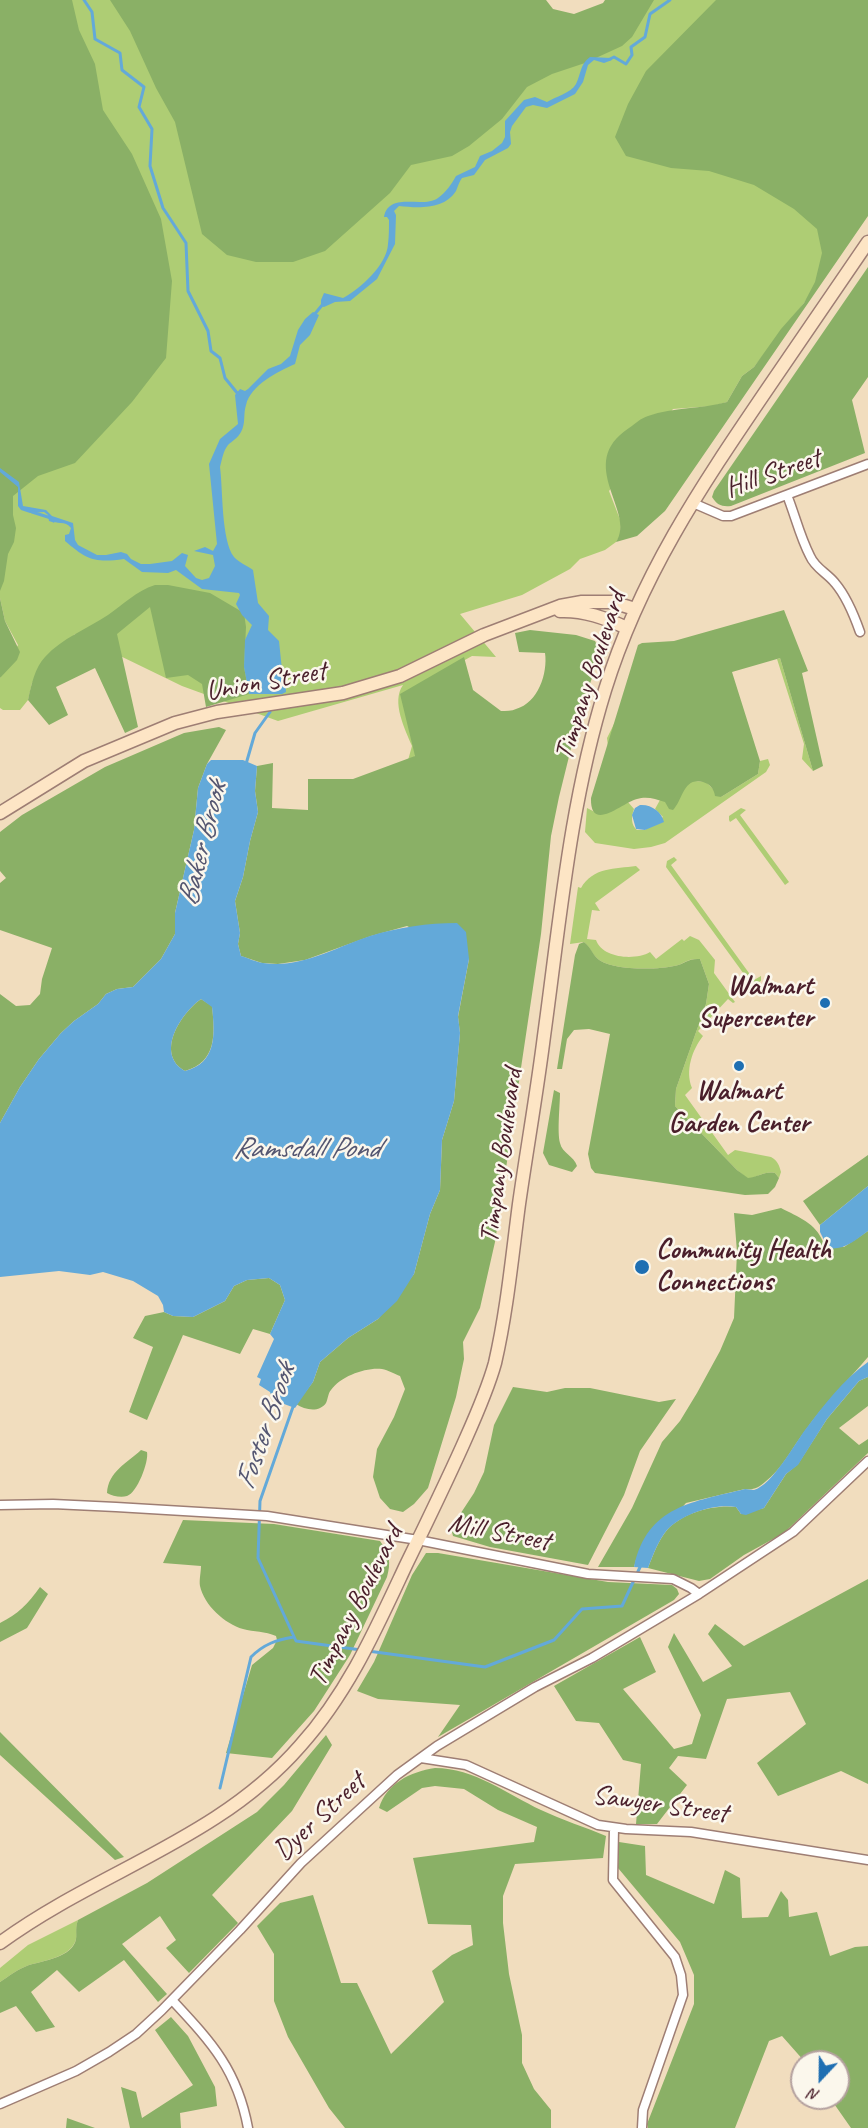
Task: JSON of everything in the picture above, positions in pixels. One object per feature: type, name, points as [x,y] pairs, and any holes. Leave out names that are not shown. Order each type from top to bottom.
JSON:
[{"type":"main road","name":"Timpany Boulevard","points":[[0,1943],[45,1913],[190,1835],[250,1795],[285,1763],[315,1730],[343,1690],[366,1650],[478,1411],[494,1366],[504,1313],[544,1040],[563,881],[575,814],[604,693],[627,628],[661,554],[747,418],[868,242]]},
{"type":"main road","name":"Union Street","points":[[0,813],[84,761],[175,723],[217,712],[343,693],[377,683],[400,676],[514,622],[560,606],[582,602],[618,603],[635,609]]},
{"type":"main road","points":[[547,611],[579,611],[607,619],[627,628]]},
{"type":"street","name":"Hill Street","points":[[693,503],[723,516],[731,516],[868,465]]},
{"type":"street","points":[[787,495],[810,558],[843,593],[860,632]]},
{"type":"street","points":[[699,1594],[793,1532],[868,1461]]},
{"type":"street","name":"Mill Street","points":[[0,1505],[74,1505],[267,1515],[418,1540],[588,1574],[673,1580],[699,1594]]},
{"type":"street","name":"Dyer Street","points":[[0,2104],[76,2071],[136,2034],[240,1930],[301,1863],[397,1775],[437,1746],[535,1687],[592,1658],[699,1594]]},
{"type":"street","name":"Sawyer Street","points":[[421,1758],[466,1765],[499,1778],[583,1819],[614,1828],[703,1833],[868,1860]]},
{"type":"street","points":[[614,1828],[613,1880],[675,1957],[681,1975],[683,1995],[643,2110],[642,2128]]},
{"type":"street","points":[[172,2000],[216,2049],[227,2065],[241,2097],[248,2128]]},
{"type":"green space","points":[[0,0],[486,0],[537,44],[645,0],[868,0],[868,211],[804,303],[754,367],[742,376],[727,402],[713,406],[673,409],[609,491],[621,522],[620,536],[616,542],[605,550],[580,559],[570,569],[522,595],[460,614],[496,657],[472,656],[438,675],[432,711],[394,810],[412,746],[399,707],[398,699],[403,685],[278,721],[182,686],[75,634],[32,683],[28,700],[20,710],[0,708],[0,678],[18,645],[5,621],[0,598]]},
{"type":"green space","points":[[0,0],[72,0],[79,30],[95,64],[103,110],[132,154],[161,219],[172,281],[166,358],[132,402],[75,463],[38,476],[13,496],[16,528],[0,591]]},
{"type":"green space","points":[[110,0],[546,0],[553,9],[574,14],[603,3],[605,0],[654,0],[632,37],[622,46],[585,63],[552,74],[527,87],[502,119],[469,146],[452,156],[411,165],[390,193],[325,251],[293,262],[256,262],[227,255],[202,234],[175,122],[156,88],[130,31]]},
{"type":"green space","points":[[716,0],[868,0],[868,216],[665,511],[637,536],[616,542],[620,530],[619,517],[606,472],[607,457],[614,442],[629,428],[648,416],[727,402],[742,376],[754,367],[781,329],[804,303],[815,282],[822,253],[817,229],[794,209],[754,185],[709,171],[671,168],[626,156],[615,137],[628,104],[646,71]]},
{"type":"green space","points":[[868,267],[868,377],[852,400],[865,453],[731,506],[718,504],[712,497],[714,491]]},
{"type":"green space","points":[[155,585],[168,585],[210,593],[244,613],[246,627],[244,667],[249,694],[206,707],[202,684],[188,675],[166,678],[150,607],[117,634],[138,727],[125,733],[95,668],[56,687],[68,715],[49,725],[28,700],[34,677],[42,661],[67,639],[108,615],[136,594]]},
{"type":"green space","points":[[0,598],[5,621],[20,652],[17,660],[0,678]]},
{"type":"green space","points":[[784,610],[808,671],[802,673],[823,766],[813,771],[780,658],[732,672],[760,761],[758,774],[721,797],[715,796],[711,787],[703,782],[691,783],[684,790],[673,810],[669,809],[665,802],[644,798],[631,801],[608,813],[596,814],[592,809],[591,798],[638,645],[674,641]]},
{"type":"green space","points":[[530,630],[576,635],[595,641],[599,658],[580,712],[551,836],[541,934],[495,1242],[480,1308],[463,1342],[464,1359],[456,1397],[428,1488],[414,1504],[403,1512],[390,1509],[380,1498],[373,1477],[377,1449],[394,1417],[405,1389],[400,1376],[382,1369],[361,1371],[335,1385],[326,1403],[320,1408],[308,1409],[296,1404],[313,1382],[320,1362],[348,1338],[378,1319],[414,1274],[430,1214],[440,1190],[442,1140],[454,1101],[460,1033],[458,1017],[469,959],[407,926],[371,936],[305,960],[278,964],[262,963],[241,956],[235,901],[258,812],[255,791],[257,766],[273,763],[272,808],[308,810],[308,779],[353,779],[415,756],[400,694],[464,657],[473,690],[501,711],[524,706],[536,694],[540,686],[546,661],[545,653],[519,652],[515,633]]},
{"type":"green space","points":[[780,658],[813,771],[802,759],[804,744],[777,659]]},
{"type":"green space","points":[[614,724],[695,781],[706,782],[721,797],[758,774],[760,761],[768,759],[770,765],[766,772],[665,843],[634,849],[595,843],[585,832],[587,808],[599,814],[628,802],[634,809],[632,821],[637,830],[645,830],[663,817],[655,809],[660,800],[609,755],[607,738]]},
{"type":"green space","points":[[219,727],[226,730],[207,764],[198,788],[194,830],[175,913],[175,934],[161,959],[133,987],[117,989],[106,994],[98,1004],[61,1033],[20,1087],[0,1123],[0,994],[16,1006],[30,1005],[40,994],[42,979],[52,948],[0,930],[0,883],[6,878],[0,871],[0,832],[22,815],[105,767],[184,733]]},
{"type":"green space","points":[[741,808],[746,810],[740,815],[789,882],[785,885],[736,818],[730,822],[729,816]]},
{"type":"green space","points":[[674,857],[677,860],[671,865],[754,980],[761,976],[761,981],[755,984],[749,981],[666,867],[667,861]]},
{"type":"green space","points":[[636,866],[640,870],[595,903],[600,911],[592,910],[587,939],[596,940],[599,946],[612,954],[628,957],[650,952],[656,959],[682,939],[684,941],[690,936],[699,940],[715,960],[714,973],[735,1002],[728,999],[698,1031],[703,1036],[691,1061],[689,1075],[692,1088],[685,1095],[728,1155],[735,1150],[771,1157],[780,1167],[779,1178],[775,1173],[765,1173],[748,1179],[675,1106],[676,1089],[706,1004],[709,984],[700,959],[692,959],[667,967],[645,969],[621,967],[602,962],[584,942],[570,944],[578,887],[581,888],[592,876],[605,870]]},
{"type":"green space","points":[[584,942],[602,962],[621,967],[645,969],[667,967],[692,959],[700,959],[709,984],[706,1004],[676,1089],[675,1106],[737,1170],[748,1178],[775,1173],[779,1178],[775,1187],[768,1194],[745,1195],[595,1173],[591,1168],[588,1154],[610,1034],[589,1029],[574,1030],[567,1039],[562,1069],[557,1069],[575,955],[579,944]]},
{"type":"green space","points":[[201,999],[212,1006],[214,1027],[212,1046],[203,1061],[185,1071],[176,1064],[171,1045],[185,1014]]},
{"type":"green space","points":[[554,1090],[560,1093],[560,1143],[577,1166],[572,1172],[549,1165],[543,1153]]},
{"type":"green space","points":[[868,1155],[868,1186],[820,1225],[803,1201]]},
{"type":"green space","points":[[781,1208],[811,1225],[823,1242],[844,1247],[868,1231],[868,1357],[820,1412],[777,1471],[762,1484],[753,1489],[686,1503],[636,1560],[634,1567],[598,1567],[632,1508],[662,1442],[680,1421],[697,1393],[720,1351],[734,1318],[737,1252],[734,1213],[752,1215]]},
{"type":"green space","points":[[269,1278],[280,1285],[285,1300],[270,1334],[253,1329],[240,1354],[183,1335],[147,1420],[129,1412],[153,1347],[133,1338],[145,1316],[164,1312],[173,1316],[193,1317],[225,1301],[234,1286],[247,1280]]},
{"type":"green space","points":[[868,1377],[868,1406],[839,1428],[859,1445],[868,1439],[868,1453],[784,1533],[744,1555],[710,1579],[699,1581],[648,1568],[667,1530],[690,1514],[708,1508],[727,1506],[736,1507],[741,1514],[764,1508],[786,1474],[798,1464],[827,1419],[859,1381]]},
{"type":"green space","points":[[513,1387],[547,1392],[565,1388],[590,1388],[659,1402],[676,1399],[640,1451],[624,1495],[588,1565],[490,1547],[453,1536],[451,1528],[474,1493],[484,1472],[494,1425]]},
{"type":"green space","points":[[141,1450],[147,1452],[147,1457],[142,1477],[135,1489],[125,1497],[107,1493],[111,1479]]},
{"type":"green space","points":[[183,1520],[274,1524],[380,1541],[388,1554],[387,1577],[350,1655],[314,1711],[272,1758],[226,1753],[252,1665],[273,1648],[277,1640],[276,1636],[243,1629],[229,1623],[216,1613],[202,1593],[201,1566],[163,1563]]},
{"type":"green space","points":[[426,1553],[438,1553],[608,1582],[672,1585],[679,1594],[674,1600],[438,1737],[460,1705],[378,1699],[357,1691],[374,1662],[412,1575]]},
{"type":"green space","points":[[868,1579],[868,1784],[841,1771],[778,1796],[757,1763],[806,1724],[790,1692],[727,1699],[706,1759],[678,1756],[669,1768],[687,1785],[657,1824],[636,1824],[641,1764],[623,1760],[599,1723],[576,1721],[554,1686],[640,1637],[656,1672],[623,1689],[674,1749],[692,1744],[701,1715],[668,1647],[674,1633],[703,1682],[732,1666],[708,1634],[715,1624],[744,1646]]},
{"type":"green space","points":[[40,1587],[48,1594],[27,1628],[0,1642],[0,1623],[22,1608]]},
{"type":"green space","points":[[0,1732],[124,1857],[115,1860],[0,1755]]},
{"type":"green space","points":[[326,1735],[332,1745],[292,1811],[212,1895],[238,1923],[189,1973],[166,1948],[176,1940],[160,1916],[122,1944],[167,1994],[158,2002],[124,1960],[79,1992],[57,1970],[31,1992],[55,2027],[36,2032],[16,2006],[0,2013],[0,1982],[29,1965],[64,1954],[74,1945],[78,1920],[147,1883],[257,1812],[284,1785]]},
{"type":"green space","points":[[435,1768],[463,1772],[477,1777],[541,1810],[606,1836],[603,1858],[515,1864],[503,1896],[503,1923],[509,1974],[522,2035],[522,2063],[534,2089],[551,2110],[551,2128],[345,2128],[329,2108],[288,2037],[274,2001],[274,1954],[257,1926],[280,1903],[313,1895],[341,1983],[357,1983],[391,2054],[444,2002],[432,1971],[452,1955],[473,1945],[471,1925],[428,1924],[413,1858],[534,1842],[537,1827],[498,1810],[464,1789],[435,1786],[422,1788],[387,1812],[379,1808],[388,1792],[401,1780],[417,1772]]},
{"type":"green space","points":[[619,1842],[645,1846],[646,1875],[714,1904],[725,1870],[740,1878],[742,1918],[768,1917],[781,1891],[788,1900],[789,1917],[817,1912],[830,1956],[855,1947],[868,1946],[868,2128],[851,2128],[838,2110],[850,2110],[850,2050],[794,2050],[782,2036],[769,2041],[735,2128],[648,2128],[647,2124],[694,2004],[694,1975],[680,1942],[618,1868]]},
{"type":"green space","points":[[78,1920],[76,1939],[69,1950],[56,1957],[25,1967],[0,1982],[0,1968],[28,1945]]},
{"type":"green space","points":[[171,2017],[188,2036],[215,2087],[217,2106],[180,2113],[181,2128],[130,2128],[121,2087],[136,2092],[142,2118],[193,2085],[155,2030]]},
{"type":"green space","points":[[67,2118],[95,2128],[66,2128]]},
{"type":"water","points":[[590,57],[611,58],[612,60],[604,63],[594,60],[588,65],[583,82],[575,94],[547,108],[533,105],[526,107],[512,126],[511,144],[508,148],[485,160],[474,175],[462,178],[456,191],[445,202],[422,207],[399,206],[394,211],[396,215],[395,244],[377,279],[350,301],[321,306],[324,293],[343,298],[357,289],[378,268],[388,244],[389,220],[384,217],[387,209],[399,202],[424,202],[438,198],[456,176],[475,167],[480,156],[492,151],[502,143],[505,137],[505,121],[524,100],[535,97],[547,102],[570,90],[576,84],[584,63]]},
{"type":"water","points":[[313,312],[319,315],[310,335],[300,345],[295,364],[273,375],[253,391],[246,405],[243,429],[226,447],[220,467],[225,527],[230,549],[236,559],[253,570],[258,603],[269,616],[268,630],[279,641],[282,670],[285,677],[286,692],[282,694],[249,694],[244,667],[245,640],[252,625],[242,615],[236,604],[239,593],[202,589],[176,570],[168,573],[142,572],[124,559],[106,561],[86,556],[65,541],[65,535],[69,534],[71,528],[69,526],[49,521],[48,515],[44,512],[30,513],[21,510],[18,506],[18,487],[0,472],[0,468],[19,482],[23,506],[46,510],[52,516],[73,523],[75,540],[78,545],[97,555],[121,552],[141,564],[150,564],[172,561],[182,553],[188,555],[185,566],[196,578],[202,580],[209,578],[215,566],[213,555],[194,551],[205,547],[213,551],[217,544],[209,464],[220,439],[238,424],[235,395],[240,389],[245,391],[248,389],[268,369],[281,364],[290,356],[298,330]]},
{"type":"water","name":"Ramsdall Pond","points":[[211,760],[243,760],[257,766],[255,791],[258,812],[235,901],[241,956],[263,963],[291,963],[318,956],[370,936],[403,928],[457,923],[466,932],[469,959],[458,1016],[460,1033],[454,1101],[442,1140],[440,1190],[430,1214],[414,1274],[397,1301],[378,1319],[348,1338],[320,1362],[313,1382],[295,1408],[273,1400],[270,1392],[259,1385],[261,1379],[257,1377],[274,1339],[270,1334],[285,1300],[280,1285],[269,1278],[247,1280],[234,1286],[225,1301],[193,1317],[173,1316],[164,1312],[158,1296],[133,1281],[103,1272],[90,1275],[59,1271],[0,1277],[0,1123],[20,1087],[61,1033],[98,1004],[106,994],[117,989],[133,987],[161,959],[175,934],[175,913],[194,830],[198,788],[207,764]],"holes":[[[201,999],[212,1007],[214,1027],[212,1046],[203,1061],[185,1071],[176,1064],[172,1055],[171,1045],[174,1034],[185,1014]]]},
{"type":"water","points":[[640,805],[655,809],[664,822],[645,830],[636,829],[632,815],[635,808]]},
{"type":"water","points":[[868,1186],[868,1231],[844,1246],[828,1248],[820,1232],[820,1225]]},
{"type":"water","points":[[868,1362],[868,1377],[859,1381],[827,1419],[798,1465],[786,1474],[764,1508],[746,1515],[741,1514],[736,1507],[708,1508],[681,1519],[667,1530],[658,1543],[648,1568],[634,1567],[640,1546],[650,1530],[675,1510],[708,1498],[745,1489],[754,1490],[768,1481],[826,1403],[850,1377]]},
{"type":"waterway","points":[[84,0],[92,12],[95,39],[120,53],[122,70],[144,87],[139,107],[152,129],[150,166],[163,208],[186,243],[188,291],[208,331],[211,351],[220,358],[225,378],[238,394]]},
{"type":"waterway","name":"Baker Brook","points":[[610,59],[614,57],[626,64],[632,55],[631,47],[645,37],[650,14],[670,0]]},
{"type":"waterway","name":"Baker Brook","points":[[314,315],[323,304]]},
{"type":"waterway","points":[[32,512],[51,518]]},
{"type":"waterway","name":"Baker Brook","points":[[246,764],[255,733],[270,712]]},
{"type":"waterway","name":"Foster Brook","points":[[294,1404],[260,1501],[258,1558],[296,1641],[361,1650]]},
{"type":"waterway","name":"Foster Brook","points":[[368,1651],[485,1667],[554,1640],[582,1609],[622,1606],[641,1565]]},
{"type":"waterway","points":[[220,1788],[251,1657],[271,1643],[294,1637]]},
{"type":"place","name":"Walmart Supercenter","points":[[825,1003]]},
{"type":"place","name":"Walmart Garden Center","points":[[739,1066]]},
{"type":"place","name":"Community Health Connections","points":[[642,1267]]}]
